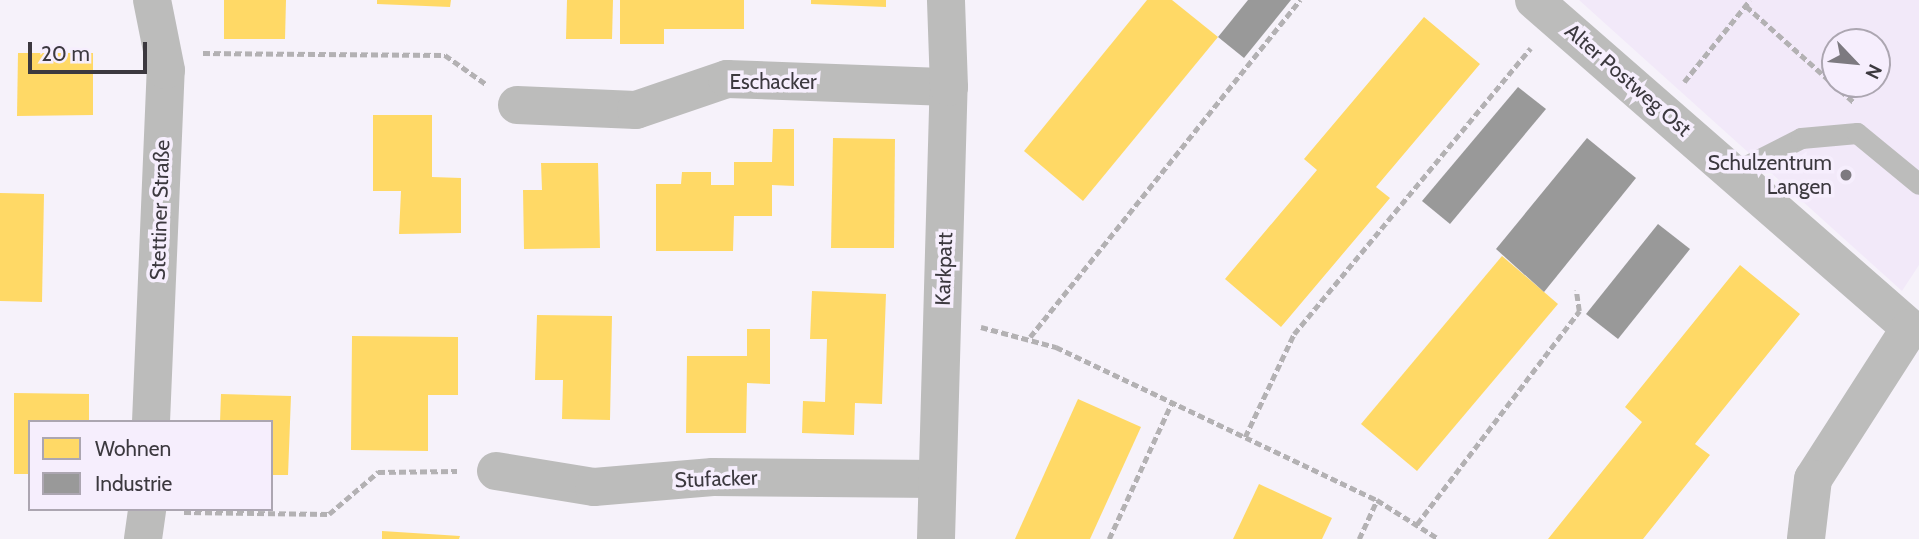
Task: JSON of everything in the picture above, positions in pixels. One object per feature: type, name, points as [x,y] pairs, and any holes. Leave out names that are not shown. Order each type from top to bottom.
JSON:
[{"type":"street","name":"Stettiner Straße","points":[[151,420],[164,53],[152,0]]},
{"type":"street","name":"Karkpatt","points":[[936,539],[949,87],[946,0]]},
{"type":"street","name":"Alter Postweg Ost","points":[[1545,9],[1734,172],[1914,320]]},
{"type":"street","name":"Eschacker","points":[[517,105],[636,110],[727,79],[949,87]]},
{"type":"street","points":[[1806,539],[1813,479],[1914,320]]},
{"type":"street","name":"Stufacker","points":[[496,471],[594,487],[713,477],[937,479]]},
{"type":"lane","points":[[1734,172],[1801,138],[1857,133],[1919,184]]},
{"type":"path","points":[[1030,337],[1300,0]]},
{"type":"path","points":[[1661,109],[1750,0]]},
{"type":"path","points":[[1745,6],[1858,105]]},
{"type":"path","points":[[1245,437],[1294,334],[1545,9]]},
{"type":"path","points":[[164,53],[445,55],[517,105]]},
{"type":"path","points":[[1417,524],[1579,311],[1576,290]]},
{"type":"path","points":[[943,320],[1030,337],[1377,500],[1439,539]]},
{"type":"path","points":[[1108,539],[1172,402]]},
{"type":"path","points":[[146,520],[329,514],[378,472],[496,471]]},
{"type":"path","points":[[1360,539],[1377,500]]},
{"type":"shaded area","name":"Schulzentrum Langen","points":[[1579,0],[1919,0],[1919,265],[1902,291]]},
{"type":"building: Wohnen","points":[[224,0],[286,0],[285,39],[224,39]]},
{"type":"building: Wohnen","points":[[377,0],[451,0],[450,7],[377,4]]},
{"type":"building: Wohnen","points":[[567,0],[613,0],[612,39],[566,39]]},
{"type":"building: Wohnen","points":[[620,0],[744,0],[744,29],[664,29],[664,44],[620,44]]},
{"type":"building: Wohnen","points":[[811,0],[886,0],[886,7],[811,4]]},
{"type":"building: Wohnen","points":[[1147,0],[1172,0],[1218,37],[1083,201],[1024,151]]},
{"type":"building: Wohnen","points":[[1424,17],[1480,64],[1376,187],[1390,198],[1281,327],[1225,279],[1317,170],[1304,159]]},
{"type":"building: Wohnen","points":[[18,53],[93,53],[93,115],[17,116]]},
{"type":"building: Wohnen","points":[[373,115],[432,115],[432,177],[461,178],[461,233],[399,234],[401,191],[373,191]]},
{"type":"building: Wohnen","points":[[773,129],[794,129],[794,186],[772,185],[772,216],[734,216],[733,251],[656,251],[656,184],[681,184],[682,172],[711,172],[711,185],[734,185],[734,162],[772,162]]},
{"type":"building: Wohnen","points":[[833,138],[895,139],[894,248],[831,248]]},
{"type":"building: Wohnen","points":[[541,163],[598,163],[600,248],[524,249],[523,190],[542,190]]},
{"type":"building: Wohnen","points":[[0,193],[44,194],[42,302],[0,301]]},
{"type":"building: Wohnen","points":[[1502,256],[1558,304],[1417,471],[1361,424]]},
{"type":"building: Wohnen","points":[[1740,265],[1800,314],[1695,444],[1710,455],[1643,539],[1548,539],[1642,422],[1625,407]]},
{"type":"building: Wohnen","points":[[812,291],[886,294],[882,404],[855,403],[854,435],[802,433],[803,401],[825,402],[827,339],[810,339]]},
{"type":"building: Wohnen","points":[[537,315],[612,316],[610,420],[562,419],[563,380],[535,380]]},
{"type":"building: Wohnen","points":[[747,329],[770,329],[770,384],[747,383],[746,433],[686,433],[687,356],[747,356]]},
{"type":"building: Wohnen","points":[[352,336],[458,337],[458,395],[428,395],[428,451],[351,450]]},
{"type":"building: Wohnen","points":[[14,393],[89,394],[89,420],[28,420],[28,474],[14,474]]},
{"type":"building: Wohnen","points":[[221,394],[291,396],[288,475],[273,475],[273,420],[220,420]]},
{"type":"building: Wohnen","points":[[1078,399],[1141,427],[1090,539],[1015,539]]},
{"type":"building: Wohnen","points":[[1259,484],[1332,518],[1322,539],[1233,539]]},
{"type":"building: Wohnen","points":[[382,531],[460,536],[459,539],[382,539]]},
{"type":"building: Industrie","points":[[1248,0],[1291,0],[1244,58],[1218,37]]},
{"type":"building: Industrie","points":[[1518,87],[1546,109],[1450,224],[1422,201]]},
{"type":"building: Industrie","points":[[1587,138],[1636,178],[1544,292],[1496,249]]},
{"type":"building: Industrie","points":[[1658,224],[1690,249],[1618,339],[1586,314]]},
{"type":"place","name":"Schulzentrum Langen","points":[[1846,175]]}]
